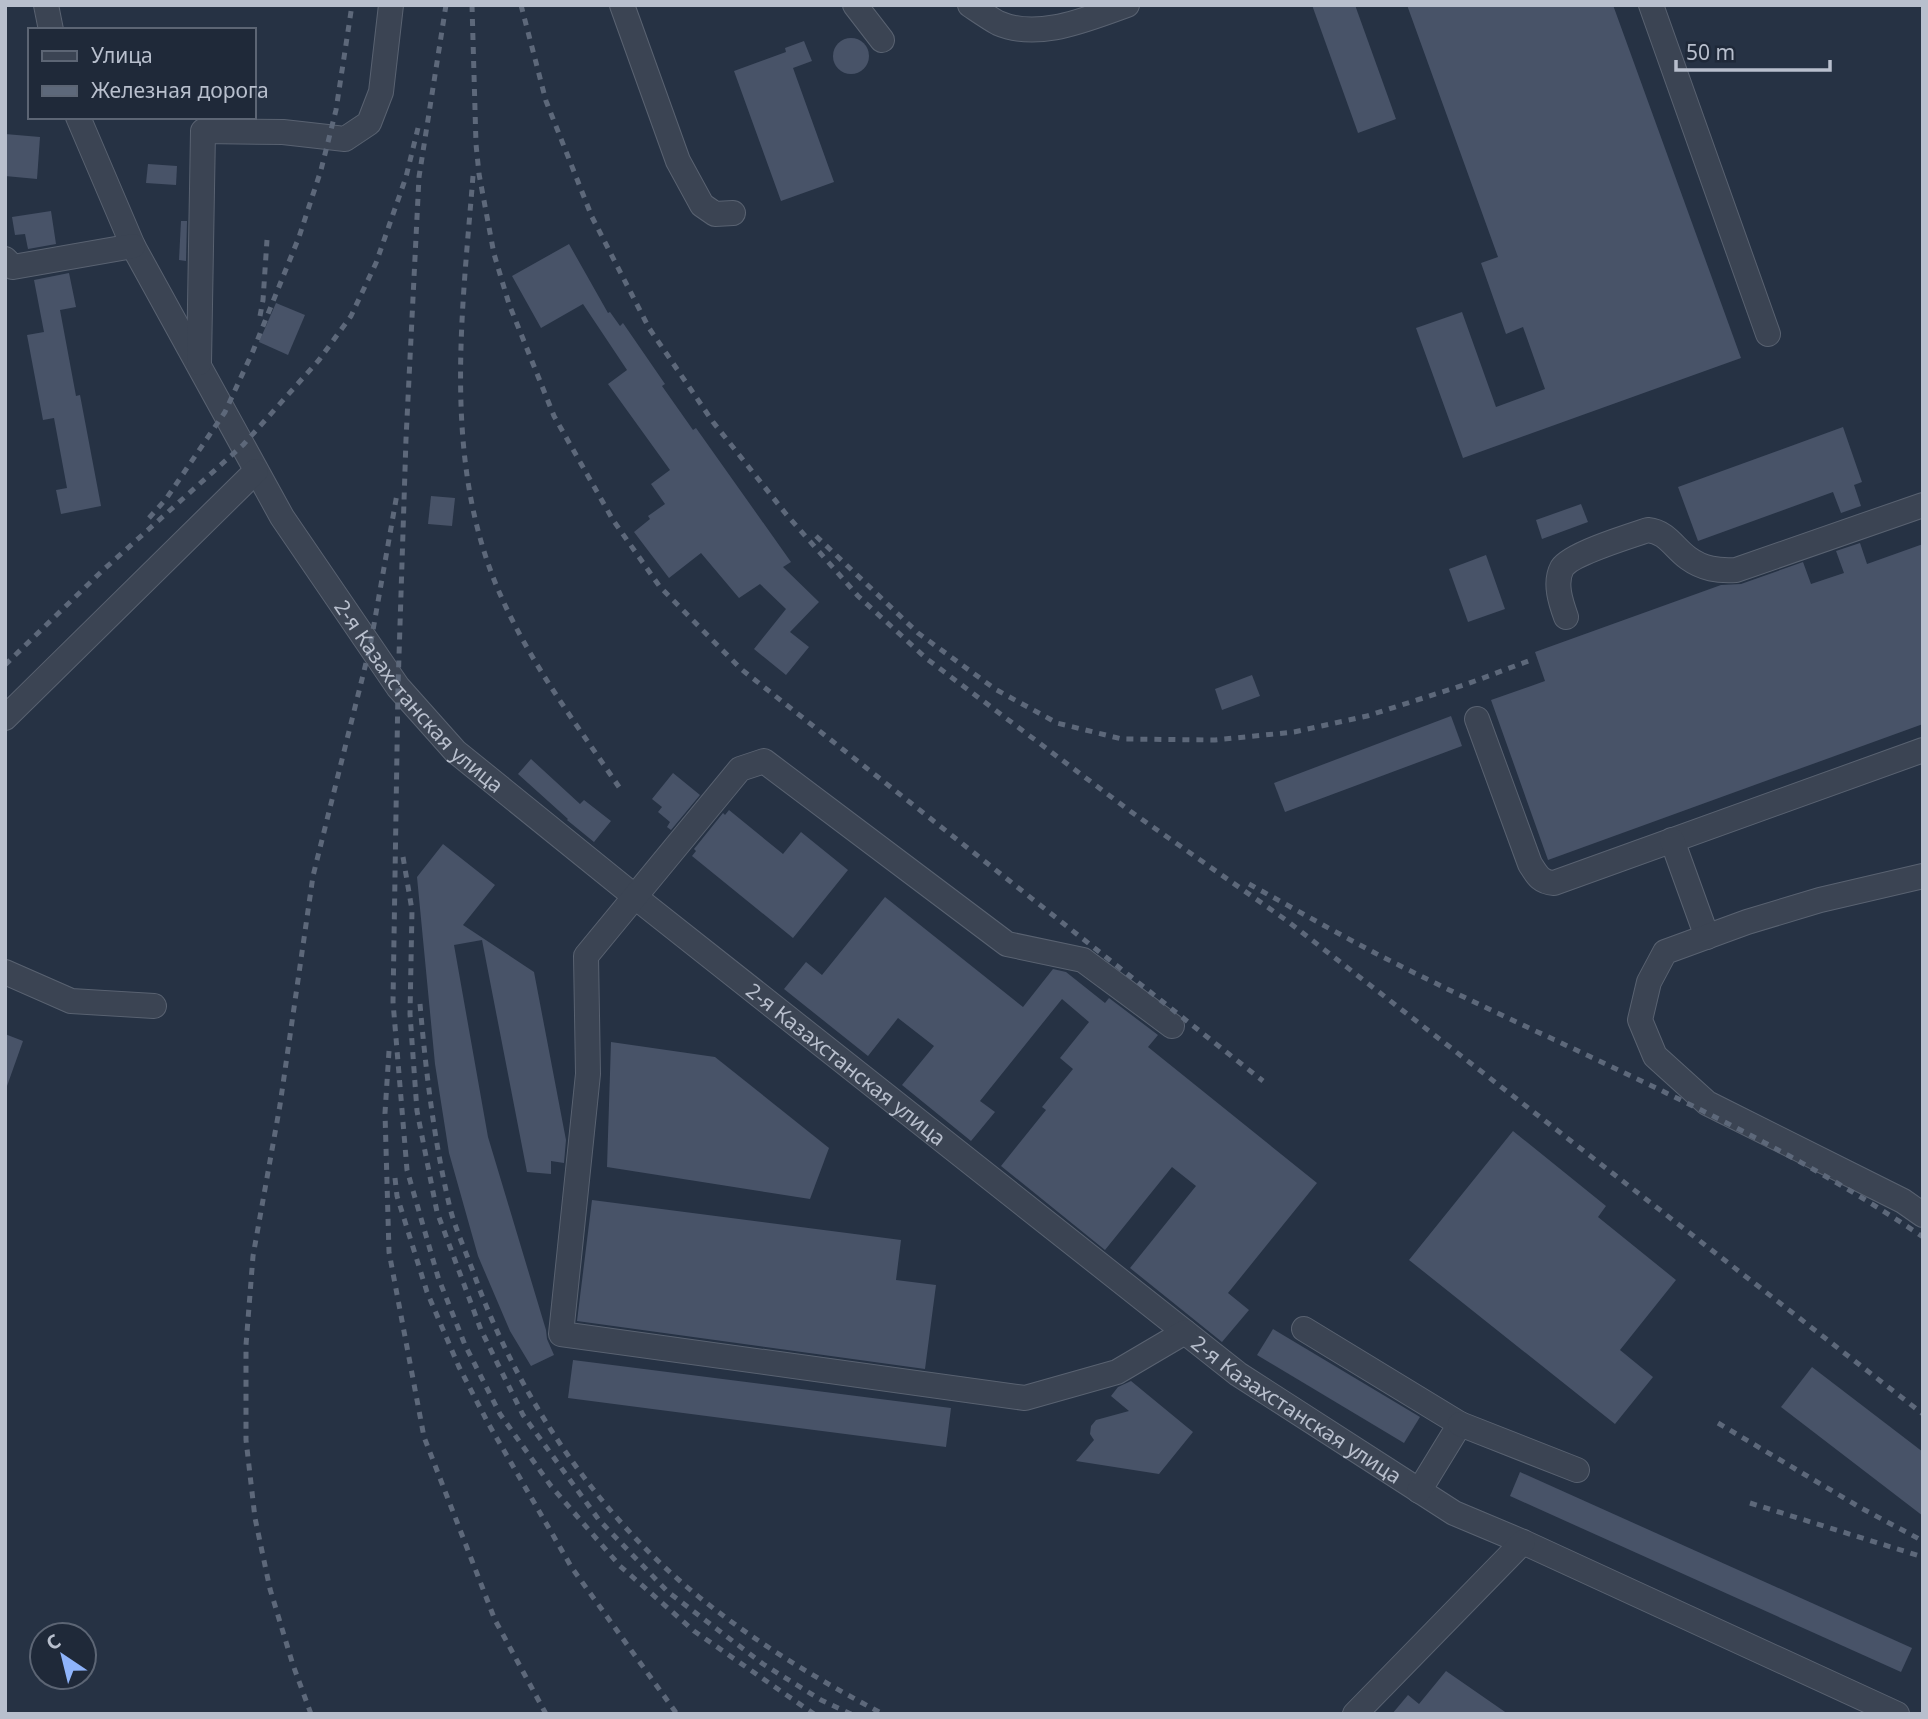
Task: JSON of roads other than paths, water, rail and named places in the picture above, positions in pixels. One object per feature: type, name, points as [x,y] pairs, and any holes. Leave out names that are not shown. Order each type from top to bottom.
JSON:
[{"type":"street","points":[[46,5],[51,28]]},
{"type":"street","points":[[199,366],[200,124],[345,139],[369,123],[381,92],[391,5]]},
{"type":"street","points":[[622,5],[678,161],[702,205],[715,214],[733,214]]},
{"type":"street","points":[[855,5],[882,40]]},
{"type":"street","points":[[970,5],[1000,23],[1031,29],[1067,25],[1128,5]]},
{"type":"street","points":[[1651,5],[1768,334]]},
{"type":"street","name":"2-я Казахстанская улица","points":[[79,119],[133,246],[282,517],[398,687],[455,751],[1238,1374],[1454,1513],[1523,1542],[1897,1714]]},
{"type":"street","points":[[5,260],[13,267],[133,246]]},
{"type":"street","points":[[5,718],[256,471]]},
{"type":"street","points":[[1566,617],[1560,602],[1559,582],[1563,568],[1574,558],[1648,530],[1665,536],[1687,558],[1701,566],[1717,570],[1736,570],[1923,505]]},
{"type":"street","points":[[1477,719],[1530,864],[1537,876],[1545,882],[1554,883],[1923,750]]},
{"type":"street","points":[[1172,1026],[1083,960],[1007,944],[764,761],[740,769],[586,956],[588,1074],[561,1335],[1024,1398],[1117,1372],[1185,1332]]},
{"type":"street","points":[[1672,840],[1707,937]]},
{"type":"street","points":[[1923,876],[1819,900],[1747,922],[1665,952],[1649,982],[1640,1020],[1655,1056],[1707,1103],[1903,1200],[1923,1215]]},
{"type":"street","points":[[5,972],[71,1001],[154,1006]]},
{"type":"street","points":[[1304,1329],[1460,1424],[1577,1469]]},
{"type":"street","points":[[1419,1491],[1460,1424]]},
{"type":"street","points":[[1355,1714],[1523,1542]]},
{"type":"railway","points":[[149,518],[166,499],[225,412],[299,237],[321,170],[336,110],[352,5]]},
{"type":"railway","points":[[446,5],[419,177],[406,439],[398,687],[393,1002],[407,1170],[438,1277],[465,1345],[500,1414],[551,1486],[620,1566],[694,1631],[814,1714]]},
{"type":"railway","points":[[472,5],[479,174],[494,254],[509,304],[554,416],[613,520],[660,587],[741,669],[1263,1081]]},
{"type":"railway","points":[[521,5],[546,101],[592,217],[649,328],[713,422],[786,514],[858,596],[927,659],[1130,811],[1286,920],[1923,1414]]},
{"type":"railway","points":[[5,665],[102,571],[243,445],[319,360],[351,316],[376,263],[406,177],[418,128]]},
{"type":"railway","points":[[473,176],[464,281],[461,388],[463,440],[470,493],[482,544],[500,594],[525,645],[619,787]]},
{"type":"railway","points":[[260,316],[267,240]]},
{"type":"railway","points":[[311,1714],[270,1589],[255,1518],[246,1440],[246,1345],[253,1256],[280,1105],[313,876],[370,647],[397,494]]},
{"type":"railway","points":[[816,536],[918,633],[995,689],[1057,723],[1122,739],[1215,740],[1294,732],[1367,716],[1531,660]]},
{"type":"railway","points":[[403,857],[412,910],[410,1014],[417,1111],[437,1212],[481,1330],[523,1415],[599,1520],[668,1592],[763,1664],[821,1700],[851,1714]]},
{"type":"railway","points":[[1249,884],[1375,953],[1723,1121],[1858,1195],[1923,1237]]},
{"type":"railway","points":[[420,1004],[435,1132],[452,1217],[492,1319],[534,1402],[559,1442],[615,1516],[680,1581],[727,1619],[777,1653],[883,1714]]},
{"type":"railway","points":[[389,1051],[385,1113],[389,1252],[424,1437],[495,1620],[546,1714]]},
{"type":"railway","points":[[395,1178],[397,1196],[427,1292],[459,1367],[488,1423],[572,1568],[677,1714]]},
{"type":"railway","points":[[1718,1423],[1861,1508],[1923,1541]]},
{"type":"railway","points":[[1750,1503],[1923,1557]]}]
